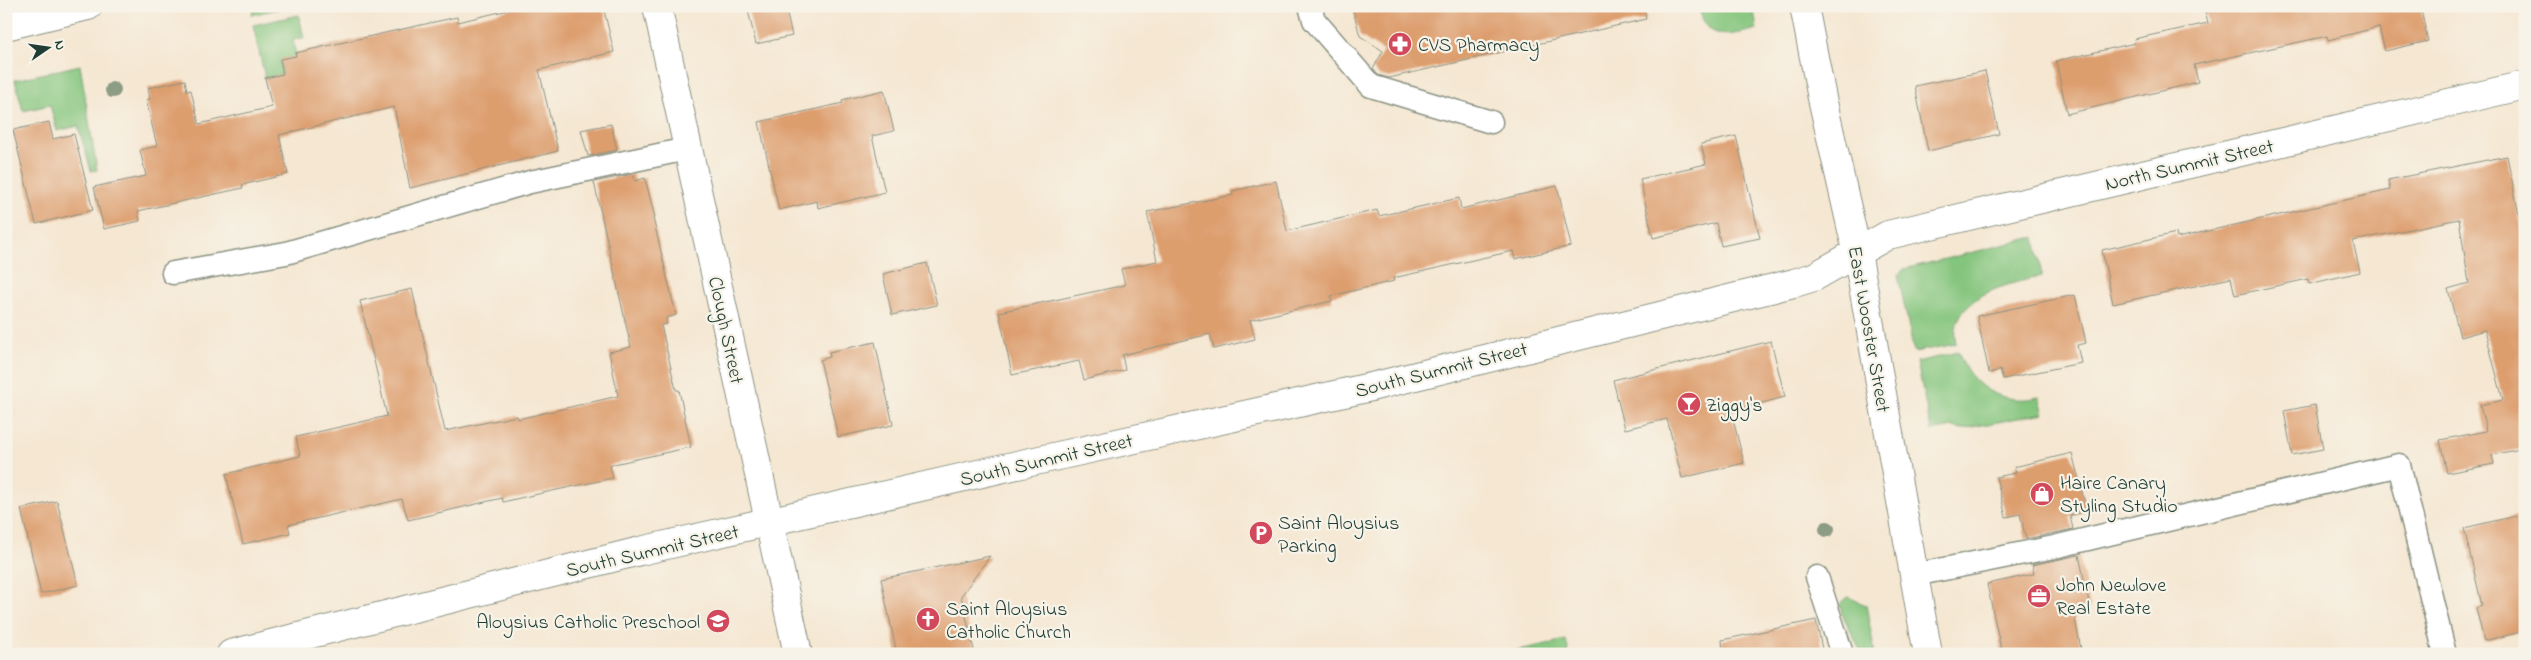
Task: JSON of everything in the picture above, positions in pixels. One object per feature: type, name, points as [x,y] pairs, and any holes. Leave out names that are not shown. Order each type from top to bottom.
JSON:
[{"type":"street","points":[[6,26],[88,6]]},
{"type":"street","name":"Clough Street","points":[[656,6],[798,654]]},
{"type":"street","name":"East Wooster Street","points":[[1804,6],[1822,98],[1857,252],[1928,654]]},
{"type":"street","name":"North Summit Street","points":[[1857,252],[1888,235],[2525,85]]},
{"type":"street","name":"South Summit Street","points":[[231,654],[432,602],[768,522],[1371,387],[1765,290],[1814,277],[1857,252]]},
{"type":"lane","points":[[1310,6],[1314,20],[1371,86],[1490,122]]},
{"type":"lane","points":[[173,273],[286,253],[530,182],[687,149]]},
{"type":"lane","points":[[1914,575],[2054,547],[2399,465],[2444,654]]},
{"type":"lane","points":[[1817,577],[1842,654]]},
{"type":"green space","points":[[254,6],[290,6],[252,15]]},
{"type":"green space","points":[[1701,6],[1753,6],[1757,29],[1729,35],[1714,32],[1703,19],[1699,8]]},
{"type":"green space","points":[[299,15],[304,38],[293,40],[296,56],[280,60],[283,74],[265,78],[253,25]]},
{"type":"green space","points":[[80,65],[97,170],[91,171],[78,126],[57,131],[50,105],[23,111],[15,80]]},
{"type":"green space","points":[[2035,237],[2042,276],[1997,289],[1971,303],[1961,314],[1956,327],[1956,344],[1914,352],[1898,275],[1904,269]]},
{"type":"green space","points":[[1958,352],[1964,365],[1980,384],[2001,396],[2013,399],[2039,397],[2044,413],[1962,429],[1953,427],[1931,431],[1917,362]]},
{"type":"green space","points":[[1848,597],[1866,605],[1875,654],[1862,654],[1842,614],[1840,604]]},
{"type":"green space","points":[[1566,640],[1569,654],[1499,654]]},
{"type":"building","points":[[525,6],[603,6],[614,52],[539,70],[558,151],[410,188],[394,107],[279,135],[288,174],[242,185],[243,188],[138,211],[140,221],[104,229],[94,187],[146,176],[140,150],[157,146],[146,100],[150,99],[148,88],[185,80],[187,91],[191,90],[199,124],[272,107],[265,78],[283,74],[280,59],[296,56],[295,53],[457,17],[458,22]]},
{"type":"building","points":[[747,6],[785,6],[792,36],[756,44]]},
{"type":"building","name":"CVS Pharmacy","points":[[1352,6],[1644,6],[1646,19],[1389,78],[1378,75],[1373,69],[1383,51],[1360,36]]},
{"type":"building","points":[[2204,6],[2420,6],[2428,41],[2385,51],[2379,27],[2328,40],[2327,36],[2194,65],[2198,82],[2067,114],[2056,61],[2135,43],[2134,39],[2208,23]]},
{"type":"building","points":[[1985,71],[1999,134],[1928,151],[1915,86]]},
{"type":"building","points":[[884,90],[894,131],[872,136],[885,192],[818,208],[817,201],[779,210],[759,122],[843,103],[842,100]]},
{"type":"building","points":[[49,122],[53,139],[74,134],[93,210],[36,224],[13,130]]},
{"type":"building","points":[[611,124],[617,150],[588,156],[581,130]]},
{"type":"building","points":[[1736,136],[1760,238],[1721,246],[1716,223],[1653,238],[1640,179],[1706,164],[1701,144]]},
{"type":"building","points":[[2507,156],[2525,245],[2525,448],[2492,455],[2494,464],[2447,473],[2440,440],[2486,431],[2480,405],[2503,400],[2485,330],[2460,337],[2448,289],[2469,283],[2459,219],[2353,241],[2360,272],[2309,284],[2308,279],[2235,295],[2231,278],[2113,304],[2102,250],[2176,233],[2177,238],[2390,190],[2388,180]]},
{"type":"building","points":[[633,174],[635,181],[645,178],[676,315],[666,318],[667,324],[661,325],[676,390],[679,390],[691,447],[614,464],[610,466],[613,478],[503,502],[502,498],[408,520],[402,499],[288,525],[290,533],[243,544],[226,474],[300,456],[296,437],[387,416],[360,301],[412,289],[445,431],[517,416],[518,419],[618,396],[609,352],[631,347],[594,182]]},
{"type":"building","points":[[1276,181],[1287,231],[1377,210],[1379,216],[1459,198],[1461,209],[1557,186],[1571,246],[1515,259],[1513,251],[1393,278],[1394,281],[1331,296],[1332,301],[1250,320],[1255,339],[1214,349],[1210,334],[1122,355],[1125,370],[1084,380],[1079,361],[1012,375],[999,312],[1125,285],[1121,269],[1157,261],[1147,212],[1233,195],[1232,191]]},
{"type":"building","points":[[927,263],[937,305],[892,315],[883,274]]},
{"type":"building","points":[[2075,295],[2086,343],[2077,345],[2081,363],[2003,379],[2000,370],[1989,373],[1977,316]]},
{"type":"building","name":"Ziggy's","points":[[1771,341],[1785,397],[1731,411],[1744,463],[1682,478],[1667,419],[1625,429],[1613,380]]},
{"type":"building","points":[[875,342],[893,425],[838,437],[820,360],[830,357],[829,352]]},
{"type":"building","points":[[2315,405],[2323,449],[2292,455],[2284,411]]},
{"type":"building","name":"Haire Canary Styling Studio","points":[[2072,453],[2087,511],[2070,516],[2073,529],[2026,539],[2020,514],[2006,517],[1996,477],[2016,473],[2014,467]]},
{"type":"building","points":[[57,501],[78,585],[41,594],[21,509]]},
{"type":"building","points":[[2520,515],[2525,530],[2525,631],[2484,641],[2476,608],[2482,606],[2464,528]]},
{"type":"building","name":"John Newlove Real Estate","points":[[2079,555],[2090,607],[2073,610],[2082,654],[2002,654],[1987,584],[2034,574],[2032,565]]},
{"type":"building","name":"Saint Aloysius Catholic Church","points":[[990,556],[961,596],[975,654],[897,654],[881,579]]},
{"type":"building","points":[[1816,620],[1823,654],[1723,654],[1722,640]]},
{"type":"place","name":"CVS Pharmacy","points":[[1400,44]]},
{"type":"place","name":"Ziggy's","points":[[1689,404]]},
{"type":"place","name":"Haire Canary Styling Studio","points":[[2042,494]]},
{"type":"place","name":"Saint Aloysius Parking","points":[[1261,533]]},
{"type":"place","name":"John Newlove Real Estate","points":[[2039,596]]},
{"type":"place","name":"Saint Aloysius Catholic Church","points":[[928,619]]},
{"type":"place","name":"Aloysius Catholic Preschool","points":[[718,621]]}]
